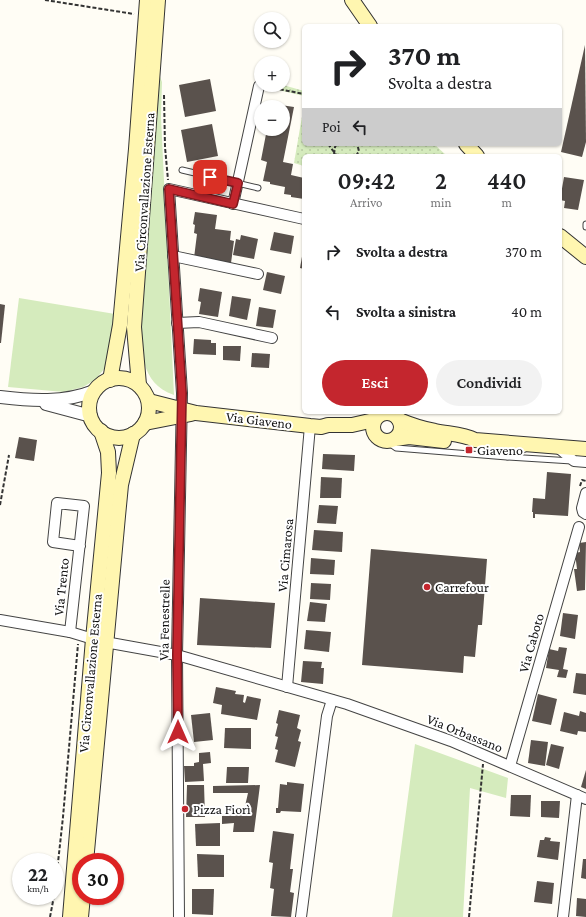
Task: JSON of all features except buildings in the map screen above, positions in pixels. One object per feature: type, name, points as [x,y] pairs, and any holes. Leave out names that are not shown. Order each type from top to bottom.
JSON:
[{"type":"main road","name":"Via Circonvallazione Esterna","points":[[110,380],[120,325],[147,16],[147,0]]},
{"type":"main road","name":"Via Circonvallazione Esterna","points":[[149,401],[139,385],[134,327],[158,0]]},
{"type":"main road","points":[[352,0],[369,24]]},
{"type":"main road","points":[[468,146],[475,154]]},
{"type":"main road","points":[[562,238],[586,258]]},
{"type":"main road","points":[[91,416],[90,404],[94,392],[99,386],[110,380],[119,378],[128,379],[139,385]]},
{"type":"main road","points":[[101,431],[117,437],[133,434],[138,431],[145,423],[149,411],[149,401]]},
{"type":"main road","name":"Via Giaveno","points":[[149,401],[181,413]]},
{"type":"main road","name":"Via Giaveno","points":[[145,423],[181,413],[196,413],[316,426],[352,425],[374,420]]},
{"type":"main road","points":[[380,415],[394,415],[400,431],[385,439],[372,429],[374,420],[380,415]]},
{"type":"main road","name":"Via Giaveno","points":[[394,415],[414,426],[468,437],[475,440],[586,449]]},
{"type":"main road","name":"Via Circonvallazione Esterna","points":[[70,917],[87,637],[109,473],[108,452],[101,431],[95,425],[91,416]]},
{"type":"main road","name":"Via Giaveno","points":[[316,426],[327,430],[353,432],[385,439],[409,438],[467,444],[475,440]]},
{"type":"main road","name":"Via Circonvallazione Esterna","points":[[86,853],[87,637],[133,434]]},
{"type":"main road","points":[[81,917],[82,905]]},
{"type":"street","points":[[233,204],[258,92]]},
{"type":"street","points":[[169,189],[302,219]]},
{"type":"street","name":"Via Fenestrelle","points":[[169,189],[182,393],[177,655],[179,917]]},
{"type":"street","points":[[173,256],[258,274]]},
{"type":"street","points":[[177,323],[199,322],[272,338]]},
{"type":"street","points":[[0,398],[36,401],[59,400],[94,392]]},
{"type":"street","points":[[36,401],[91,416]]},
{"type":"street","name":"Via Cimarosa","points":[[286,687],[316,426]]},
{"type":"street","points":[[556,446],[574,461],[586,462]]},
{"type":"street","points":[[586,493],[582,508],[583,512],[586,514]]},
{"type":"street","name":"Via Trento","points":[[0,620],[87,637],[80,546],[84,506],[57,503],[53,542],[80,546]]},
{"type":"street","name":"Via Caboto","points":[[510,766],[579,527]]},
{"type":"street","name":"Via Orbassano","points":[[87,637],[177,655],[347,704],[451,741],[582,797]]},
{"type":"street","points":[[301,917],[327,716],[332,700]]},
{"type":"street","points":[[563,917],[582,797]]},
{"type":"lane","points":[[182,170],[258,188]]},
{"type":"lane","name":"Via Giaveno","points":[[385,439],[396,448],[507,457],[536,444]]},
{"type":"lane","points":[[507,457],[574,461]]},
{"type":"path","points":[[45,0],[147,16]]},
{"type":"path","points":[[164,88],[165,142],[169,189]]},
{"type":"path","points":[[290,91],[302,94]]},
{"type":"path","points":[[329,146],[334,154]]},
{"type":"path","points":[[334,154],[336,146]]},
{"type":"path","points":[[0,504],[9,456]]},
{"type":"path","points":[[582,480],[586,481]]},
{"type":"path","points":[[60,853],[87,637]]},
{"type":"path","points":[[469,917],[483,755]]},
{"type":"path","points":[[50,917],[52,905]]},
{"type":"green space","points":[[159,74],[162,82],[161,117],[174,395],[163,390],[148,374],[142,353],[141,342],[140,319]]},
{"type":"green space","points":[[290,87],[302,90],[302,96],[287,92],[290,92]]},
{"type":"green space","points":[[302,117],[302,146],[436,146],[445,154],[302,154],[302,165],[294,163]]},
{"type":"green space","points":[[19,298],[115,314],[105,368],[95,380],[83,387],[64,392],[8,387]]},
{"type":"green space","points":[[415,744],[508,778],[506,798],[470,788],[463,917],[392,917]]},
{"type":"place","name":"Giaveno","points":[[469,450]]},
{"type":"place","name":"Carrefour","points":[[427,587]]},
{"type":"place","name":"Pizza Fiorì","points":[[185,809]]},
{"type":"route","points":[[178,732],[177,655],[182,393],[169,189],[233,204],[238,183],[210,177]]}]
